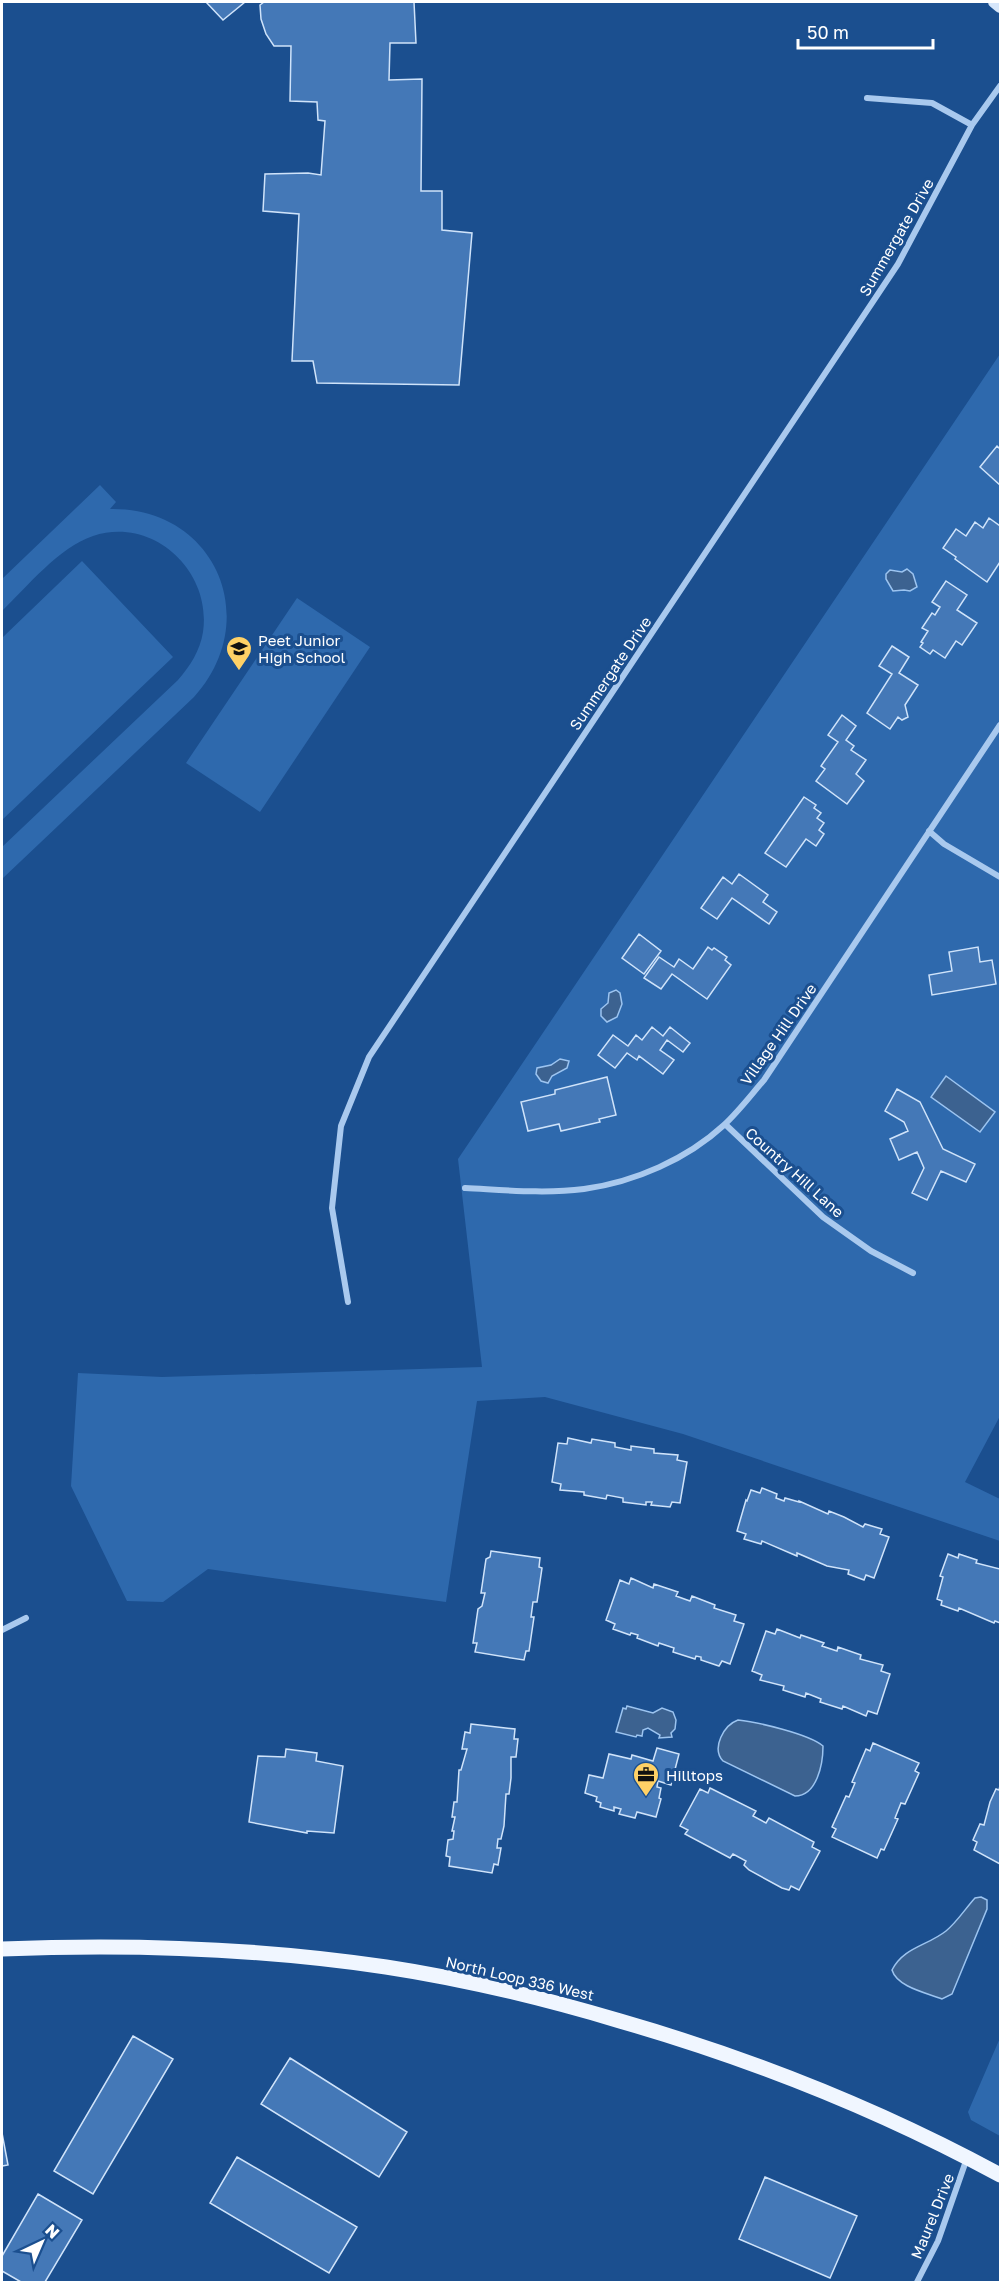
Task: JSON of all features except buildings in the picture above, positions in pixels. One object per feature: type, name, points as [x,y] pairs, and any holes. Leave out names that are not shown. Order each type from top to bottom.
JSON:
[{"type":"main road","points":[[994,2],[1000,8]]},
{"type":"main road","name":"North Loop 336 West","points":[[2,1949],[65,1946],[167,1948],[284,1955],[387,1967],[484,1985],[673,2036],[782,2074],[869,2111],[968,2157],[1000,2175]]},
{"type":"street","name":"Summergate Drive","points":[[348,1302],[332,1208],[341,1126],[369,1057],[898,264],[972,125],[1000,86]]},
{"type":"street","points":[[867,98],[932,103],[972,125]]},
{"type":"street","name":"Village Hill Drive","points":[[465,1188],[543,1191],[585,1189],[623,1181],[660,1167],[694,1148],[725,1124],[764,1080],[1000,724]]},
{"type":"street","points":[[929,831],[944,844],[1000,877]]},
{"type":"street","name":"Country Hill Lane","points":[[725,1124],[823,1217],[871,1251],[913,1273]]},
{"type":"street","points":[[2,1630],[26,1618]]},
{"type":"street","name":"Maurel Drive","points":[[917,2283],[938,2241],[968,2157]]},
{"type":"shaded area","points":[[1000,354],[1000,1416],[965,1482],[1000,1499],[1000,1541],[683,1434],[545,1397],[477,1401],[446,1602],[208,1569],[163,1602],[127,1601],[71,1486],[78,1373],[162,1377],[482,1367],[458,1159]]},
{"type":"shaded area","points":[[100,485],[116,502],[110,509],[147,513],[177,527],[201,547],[218,573],[226,603],[225,634],[215,666],[194,697],[2,879],[2,847],[178,680],[194,658],[202,639],[203,610],[198,588],[188,570],[174,554],[157,542],[137,534],[115,532],[80,541],[56,558],[2,611],[2,579]]},
{"type":"shaded area","points":[[82,561],[173,657],[2,820],[2,638]]},
{"type":"shaded area","points":[[907,569],[913,574],[917,587],[910,591],[893,591],[886,579],[886,574],[890,570],[902,572]]},
{"type":"shaded area","points":[[297,598],[370,647],[260,812],[186,763]]},
{"type":"shaded area","points":[[616,990],[620,993],[622,1004],[617,1017],[607,1022],[601,1016],[601,1009],[608,1003],[609,993]]},
{"type":"shaded area","points":[[560,1059],[569,1061],[567,1068],[552,1076],[548,1083],[541,1081],[536,1074],[537,1068],[551,1065]]},
{"type":"shaded area","points":[[946,1076],[995,1112],[980,1132],[931,1097]]},
{"type":"shaded area","points":[[627,1706],[653,1713],[662,1708],[673,1712],[676,1720],[675,1729],[671,1733],[672,1737],[659,1738],[660,1735],[648,1728],[643,1730],[642,1736],[637,1735],[636,1737],[616,1732],[623,1708],[626,1709]]},
{"type":"shaded area","points":[[738,1720],[795,1733],[823,1746],[820,1770],[809,1791],[795,1796],[723,1761],[718,1750],[721,1738],[728,1727]]},
{"type":"shaded area","points":[[981,1897],[987,1900],[987,1909],[952,1994],[942,1999],[913,1989],[895,1976],[892,1970],[903,1956],[946,1931],[975,1898]]},
{"type":"shaded area","points":[[1000,2038],[1000,2136],[971,2120],[968,2112]]},
{"type":"place","name":"Peet Junior High School","points":[[239,672]]},
{"type":"place","name":"Hilltops","points":[[646,1798]]}]
